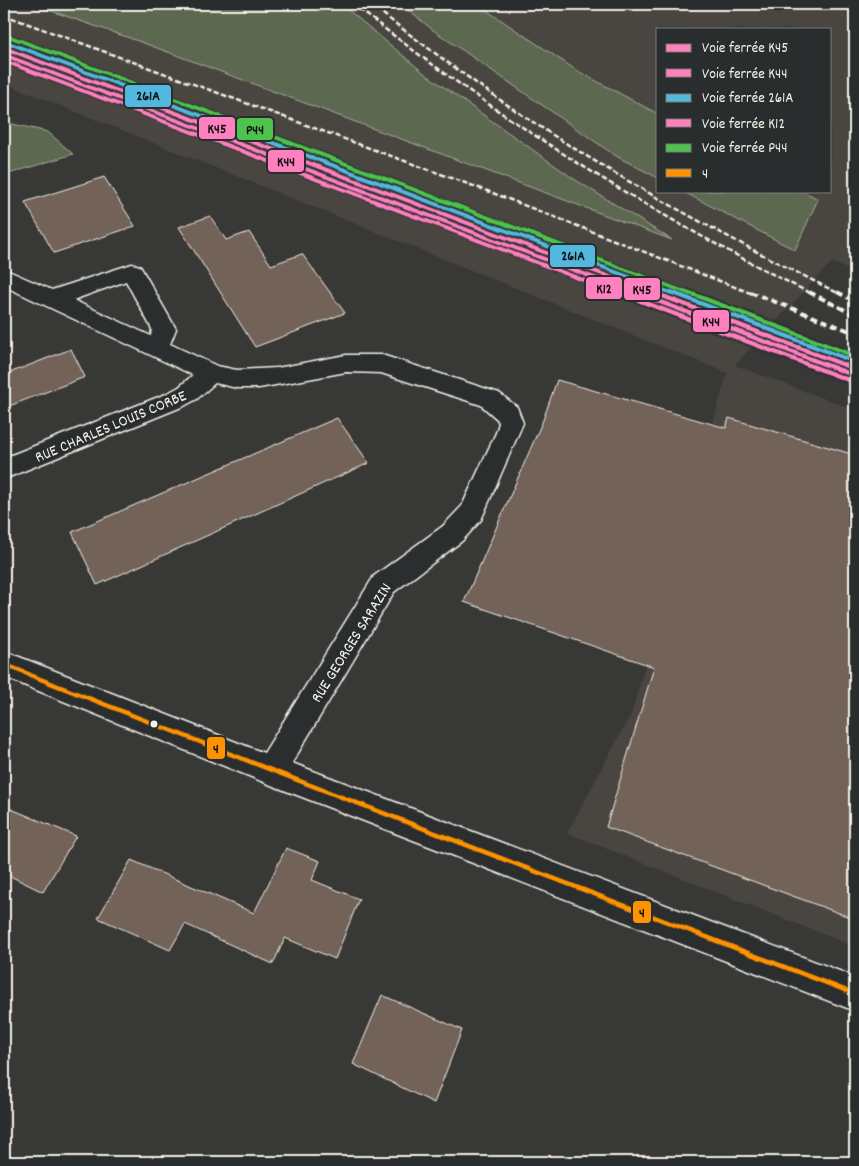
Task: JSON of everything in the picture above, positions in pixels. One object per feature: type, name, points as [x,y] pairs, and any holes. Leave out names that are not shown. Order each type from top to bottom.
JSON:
[{"type":"street","points":[[51,299],[132,271],[164,329],[163,336],[156,348]]},
{"type":"street","name":"RUE GEORGES SARAZIN","points":[[4,277],[156,348],[227,377],[254,379],[335,364],[365,361],[382,364],[490,398],[508,414],[511,423],[472,512],[464,524],[446,540],[395,573],[384,584],[271,770]]},
{"type":"street","name":"RUE CHARLES LOUIS CORBE","points":[[4,469],[175,400],[188,393],[211,372]]},
{"type":"street","points":[[4,664],[271,770],[855,994]]},
{"type":"shaded area","points":[[4,4],[855,4],[855,273],[832,262],[735,365],[855,410],[855,947],[567,833],[632,712],[727,373],[4,83]]},
{"type":"green space","points":[[31,4],[341,4],[424,73],[574,179],[672,240],[141,42]]},
{"type":"green space","points":[[400,4],[477,4],[576,70],[656,113],[656,177],[616,156],[433,30]]},
{"type":"green space","points":[[4,122],[48,132],[73,154],[5,175]]},
{"type":"green space","points":[[684,192],[805,192],[818,199],[795,250]]},
{"type":"building","points":[[104,177],[135,226],[54,253],[25,202]]},
{"type":"building","points":[[210,216],[226,240],[249,232],[271,265],[302,254],[345,313],[255,347],[179,227]]},
{"type":"building","points":[[71,349],[85,377],[4,408],[4,375]]},
{"type":"building","points":[[557,380],[726,428],[729,418],[855,455],[855,919],[606,827],[654,667],[464,602],[543,420]]},
{"type":"building","points":[[337,418],[369,463],[97,585],[72,532]]},
{"type":"building","points":[[4,806],[76,836],[43,892],[4,873]]},
{"type":"building","points":[[286,848],[320,861],[312,880],[359,899],[335,959],[285,938],[273,964],[185,924],[170,950],[98,918],[131,860],[254,913]]},
{"type":"building","points":[[382,995],[462,1030],[434,1103],[353,1064]]},
{"type":"railway","points":[[353,4],[462,86],[575,161],[691,230],[812,294]]},
{"type":"railway","points":[[370,4],[478,85],[581,153],[690,216],[840,294]]},
{"type":"railway","points":[[4,15],[490,192],[753,294]]},
{"type":"railway","points":[[750,292],[855,333]]},
{"type":"railway","points":[[809,292],[855,315]]},
{"type":"railway","points":[[837,292],[855,301]]},
{"type":"rail line","name":"P44","points":[[8,36],[855,356]]},
{"type":"rail line","name":"261A","points":[[6,42],[855,362]]},
{"type":"rail line","name":"K45","points":[[4,48],[855,369]]},
{"type":"rail line","name":"K44","points":[[4,55],[853,375]]},
{"type":"rail line","name":"K12","points":[[4,61],[851,381]]},
{"type":"transit line","name":"4","points":[[4,664],[271,770],[855,994]]}]
